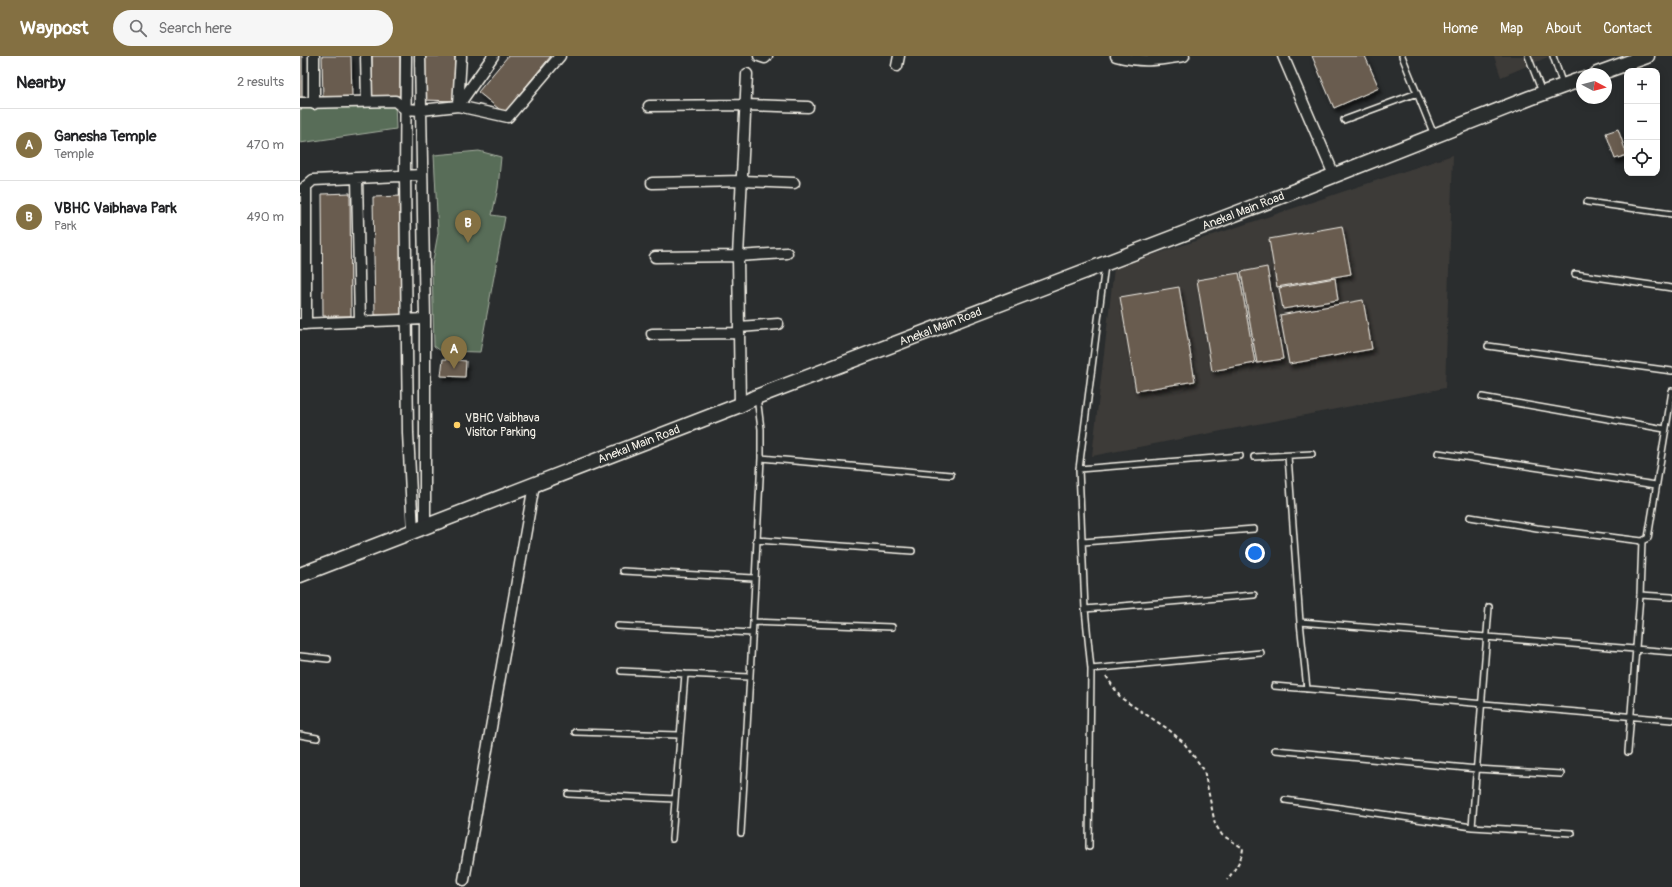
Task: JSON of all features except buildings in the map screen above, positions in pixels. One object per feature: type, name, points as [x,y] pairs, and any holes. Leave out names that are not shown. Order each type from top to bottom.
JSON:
[{"type":"main road","points":[[1612,69],[1647,56]]},
{"type":"main road","name":"Anekal Main Road","points":[[300,575],[740,405],[756,396],[1576,81]]},
{"type":"street","points":[[314,56],[314,104]]},
{"type":"street","points":[[366,56],[367,101]]},
{"type":"street","points":[[406,56],[405,175],[408,319],[408,433],[419,530]]},
{"type":"street","points":[[419,530],[424,319],[420,56]]},
{"type":"street","points":[[458,106],[461,56]]},
{"type":"street","points":[[458,106],[493,56]]},
{"type":"street","points":[[300,103],[314,104],[396,101],[405,109],[421,110],[458,106],[508,117],[560,56]]},
{"type":"street","points":[[759,56],[765,58],[767,56]]},
{"type":"street","points":[[1116,56],[1131,60],[1153,61],[1184,56]]},
{"type":"street","points":[[1283,56],[1334,175]]},
{"type":"street","points":[[740,405],[738,256],[747,74]]},
{"type":"street","points":[[649,106],[746,105],[808,108]]},
{"type":"street","points":[[422,174],[313,180],[303,189],[303,324],[424,319]]},
{"type":"street","points":[[356,178],[360,322]]},
{"type":"street","points":[[652,183],[742,181],[794,183]]},
{"type":"street","points":[[655,257],[738,256],[787,253]]},
{"type":"street","points":[[652,334],[739,330],[778,324]]},
{"type":"street","points":[[464,880],[534,485]]},
{"type":"lane","points":[[1402,56],[1434,136]]},
{"type":"lane","points":[[1528,56],[1543,94]]},
{"type":"lane","points":[[1553,56],[1564,86]]},
{"type":"lane","points":[[1344,120],[1417,93]]},
{"type":"lane","points":[[1587,202],[1672,214]]},
{"type":"lane","points":[[1089,846],[1091,669],[1085,608],[1079,469],[1106,262]]},
{"type":"lane","points":[[1575,274],[1672,288]]},
{"type":"lane","points":[[1488,346],[1672,371]]},
{"type":"lane","points":[[1470,516],[1537,528],[1642,541],[1648,538],[1672,392]]},
{"type":"lane","points":[[741,833],[761,458],[761,429],[756,396]]},
{"type":"lane","points":[[1482,397],[1665,429]]},
{"type":"lane","points":[[1438,453],[1656,485]]},
{"type":"lane","points":[[1254,457],[1312,454]]},
{"type":"lane","points":[[1079,469],[1240,456]]},
{"type":"lane","points":[[1288,456],[1300,622],[1308,689]]},
{"type":"lane","points":[[761,458],[951,475]]},
{"type":"lane","points":[[1083,542],[1254,529]]},
{"type":"lane","points":[[756,540],[912,551]]},
{"type":"lane","points":[[1628,752],[1640,595],[1642,541]]},
{"type":"lane","points":[[623,571],[754,578]]},
{"type":"lane","points":[[1085,608],[1254,595]]},
{"type":"lane","points":[[1640,595],[1672,597]]},
{"type":"lane","points":[[1472,827],[1486,637],[1490,607]]},
{"type":"lane","points":[[753,622],[892,628]]},
{"type":"lane","points":[[1300,622],[1672,652]]},
{"type":"lane","points":[[618,626],[752,633]]},
{"type":"lane","points":[[1091,669],[1261,653]]},
{"type":"lane","points":[[300,656],[328,659]]},
{"type":"lane","points":[[621,671],[749,677]]},
{"type":"lane","points":[[672,839],[685,674]]},
{"type":"lane","points":[[1274,686],[1672,720]]},
{"type":"lane","points":[[575,732],[679,735]]},
{"type":"lane","points":[[300,735],[317,738]]},
{"type":"lane","points":[[1275,750],[1477,769],[1561,774]]},
{"type":"lane","points":[[568,794],[675,799]]},
{"type":"lane","points":[[1285,800],[1472,827],[1572,833]]},
{"type":"path","points":[[1101,668],[1121,698],[1168,729],[1184,743],[1204,770],[1214,824],[1222,835],[1243,848],[1243,854],[1238,864],[1226,880]]},
{"type":"shaded area","points":[[1494,56],[1550,56],[1501,77]]},
{"type":"shaded area","points":[[1453,155],[1445,388],[1092,456],[1114,268]]},
{"type":"green space","points":[[300,101],[395,101],[396,129],[300,143]]},
{"type":"green space","points":[[479,151],[501,157],[498,188],[492,215],[505,217],[480,352],[441,351],[434,346],[432,266],[438,233],[434,155]]},
{"type":"place","name":"VBHC Vaibhava Park","points":[[468,243]]},
{"type":"place","name":"Ganesha Temple","points":[[454,369]]},
{"type":"place","name":"VBHC Vaibhava Visitor Parking","points":[[457,425]]}]
